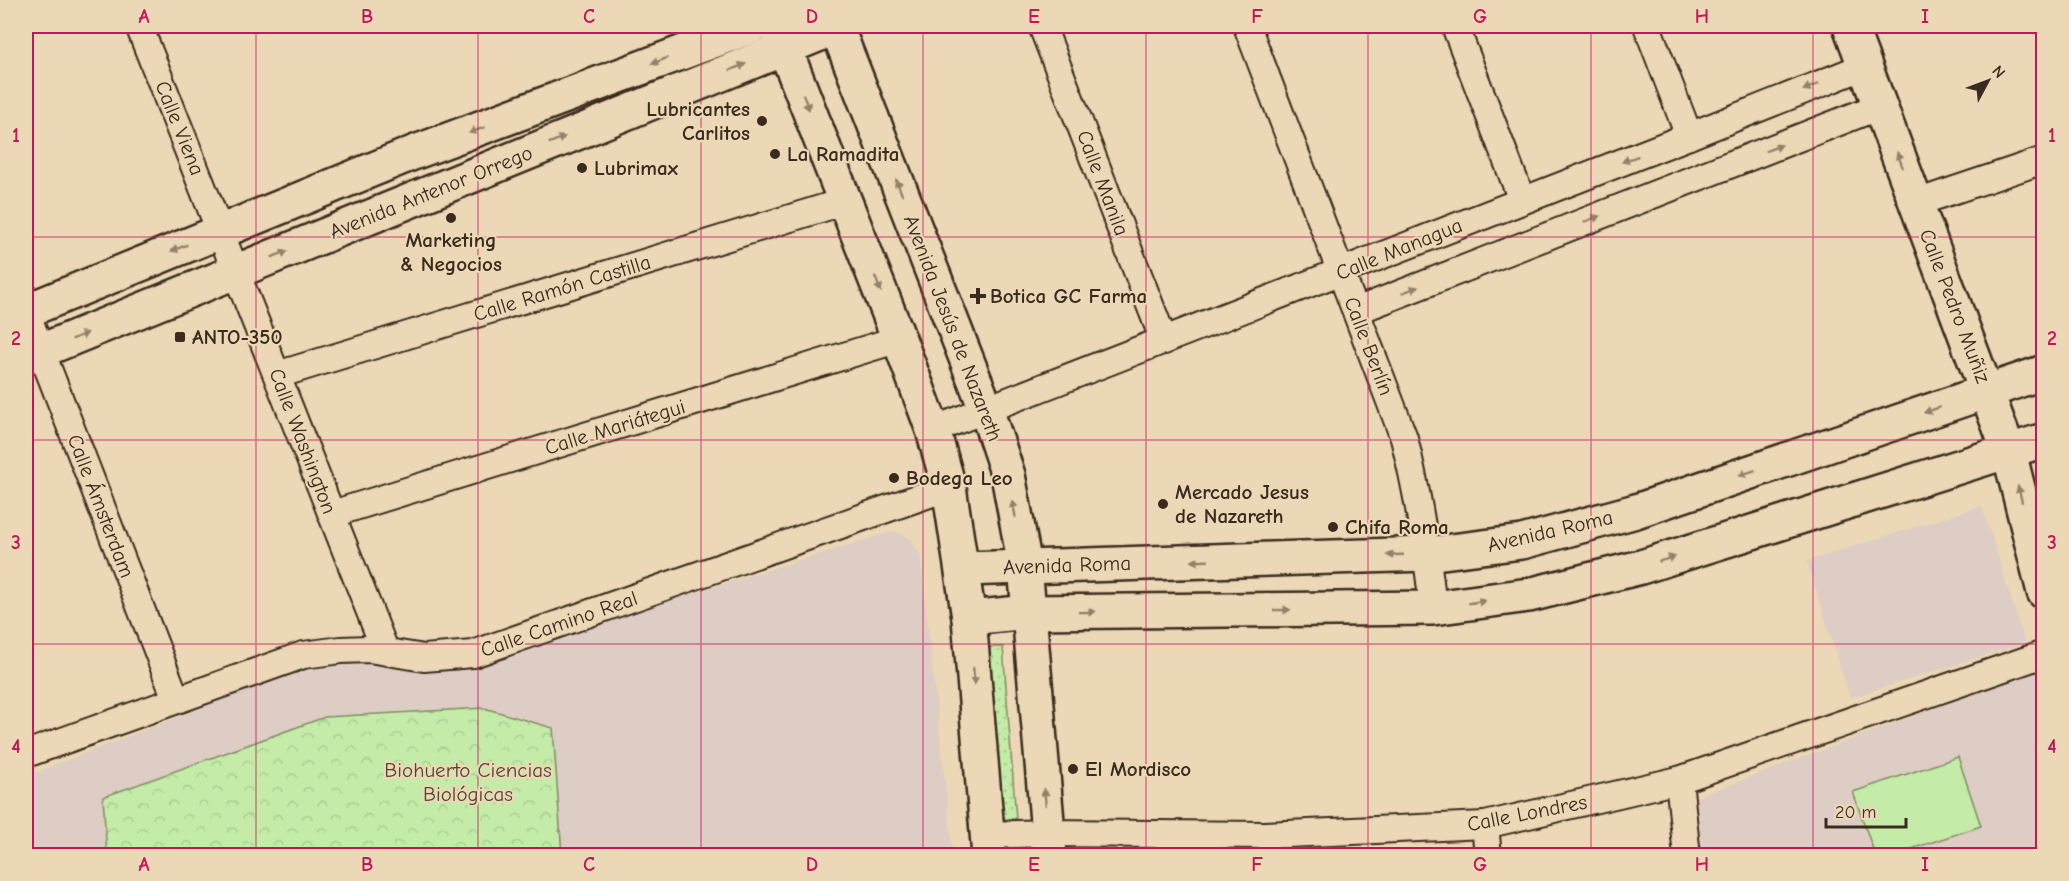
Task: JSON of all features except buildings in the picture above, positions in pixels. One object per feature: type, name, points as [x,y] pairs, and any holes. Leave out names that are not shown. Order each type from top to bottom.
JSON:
[{"type":"main road","name":"Avenida Antenor Orrego","points":[[26,311],[413,153],[753,26]]},
{"type":"main road","name":"Avenida Antenor Orrego","points":[[33,355],[427,194],[780,37],[836,26]]},
{"type":"main road","name":"Avenida Jesús de Nazareth","points":[[836,26],[986,409],[1008,475],[1025,566],[1049,844]]},
{"type":"main road","name":"Calle Pedro Muñiz","points":[[1855,27],[1865,66],[2009,452],[2043,592]]},
{"type":"main road","points":[[780,37],[899,339],[933,430],[949,487],[969,618],[988,845]]},
{"type":"main road","points":[[413,153],[427,194]]},
{"type":"main road","name":"Avenida Roma","points":[[963,569],[1427,554],[1522,542],[1636,511],[2043,372]]},
{"type":"main road","points":[[969,618],[1029,612],[1433,608],[1529,595],[1641,567],[2043,440]]},
{"type":"street","name":"Calle Viena","points":[[139,26],[221,231]]},
{"type":"street","name":"Calle Manila","points":[[1042,26],[1164,341]]},
{"type":"street","name":"Calle Berlín","points":[[1247,26],[1404,438],[1414,478],[1427,554],[1433,608]]},
{"type":"street","points":[[1455,26],[1522,200]]},
{"type":"street","points":[[1647,26],[1689,136]]},
{"type":"street","name":"Calle Managua","points":[[933,430],[1865,66]]},
{"type":"street","name":"Calle Managua","points":[[1356,312],[1880,106]]},
{"type":"street","points":[[1916,203],[2043,160]]},
{"type":"street","name":"Calle Ramón Castilla","points":[[277,375],[846,201]]},
{"type":"street","name":"Calle Washington","points":[[221,231],[385,650]]},
{"type":"street","name":"Calle Ámsterdam","points":[[26,311],[33,355],[177,699]]},
{"type":"street","name":"Calle Mariátegui","points":[[332,514],[899,339]]},
{"type":"street","name":"Calle Camino Real","points":[[26,754],[303,655],[341,650],[385,650],[424,658],[473,654],[949,487]]},
{"type":"street","name":"Calle Londres","points":[[988,845],[1266,845],[1485,825],[1678,780],[2043,654]]},
{"type":"street","points":[[1678,780],[1687,855]]},
{"type":"street","points":[[1485,825],[1488,855]]},
{"type":"shaded area","points":[[1982,506],[2025,643],[1850,698],[1807,561]]},
{"type":"shaded area","points":[[894,531],[910,538],[920,555],[953,855],[26,856],[26,776],[331,658],[547,638]]},
{"type":"shaded area","points":[[2043,668],[2043,855],[1703,855],[1696,797]]},
{"type":"green space","points":[[986,647],[1003,647],[1016,819],[997,819]]},
{"type":"green space","name":"Biohuerto Ciencias Biológicas","points":[[484,708],[553,728],[562,855],[107,855],[103,797],[325,717]]},
{"type":"green space","points":[[1958,757],[1981,826],[1893,855],[1875,855],[1853,792]]},
{"type":"place","name":"Lubricantes Carlitos","points":[[762,121]]},
{"type":"place","name":"La Ramadita","points":[[775,154]]},
{"type":"place","name":"Lubrimax","points":[[582,168]]},
{"type":"place","name":"Marketing & Negocios","points":[[451,218]]},
{"type":"place","name":"Botica GC Farma","points":[[978,296]]},
{"type":"place","name":"ANTO-350","points":[[180,337]]},
{"type":"place","name":"Bodega Leo","points":[[894,478]]},
{"type":"place","name":"Mercado Jesus de Nazareth","points":[[1163,504]]},
{"type":"place","name":"Chifa Roma","points":[[1333,527]]},
{"type":"place","name":"El Mordisco","points":[[1073,769]]}]
